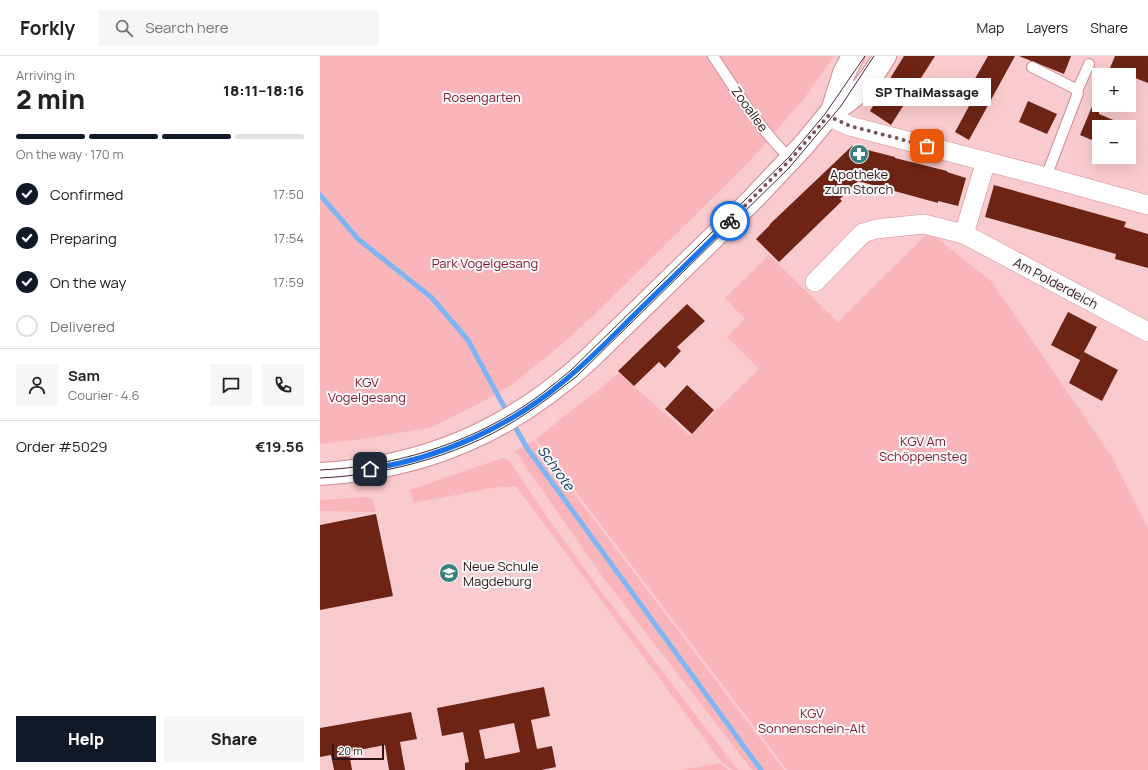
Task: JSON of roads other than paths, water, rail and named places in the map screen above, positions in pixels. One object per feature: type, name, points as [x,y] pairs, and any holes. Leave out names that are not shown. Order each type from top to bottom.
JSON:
[{"type":"main road","points":[[830,113],[844,73],[854,56]]},
{"type":"main road","points":[[320,474],[362,470],[407,461],[444,450],[496,427],[525,410],[564,382],[753,199],[791,159],[830,113],[865,87],[885,56]]},
{"type":"street","points":[[830,113],[850,126],[1148,205]]},
{"type":"street","points":[[964,234],[986,161]]},
{"type":"street","name":"Am Polderdeich","points":[[816,282],[863,233],[872,229],[924,224],[964,234],[1148,332]]},
{"type":"lane","name":"Zooallee","points":[[713,56],[750,111],[774,142],[791,159]]},
{"type":"lane","points":[[1046,177],[1077,97],[1077,91],[1089,64]]},
{"type":"lane","points":[[1032,67],[1074,88],[1077,91]]},
{"type":"waterway","name":"Schrote","points":[[320,195],[358,239],[431,297],[468,340],[508,414]]},
{"type":"waterway","name":"Schrote","points":[[513,423],[527,448],[761,770]]},
{"type":"tram line","points":[[320,470],[374,464],[426,452],[477,432],[501,420],[542,394],[570,371],[789,157],[825,114],[865,56]]},
{"type":"tram line","points":[[320,478],[347,476],[401,467],[454,450],[480,440],[504,427],[558,391],[576,377],[789,168],[841,106],[874,56]]},
{"type":"place","name":"SP ThaiMassage","points":[[927,146]]},
{"type":"place","name":"Apotheke zum Storch","points":[[859,154]]},
{"type":"place","name":"Neue Schule Magdeburg","points":[[449,573]]},
{"type":"park label","name":"Rosengarten","points":[[482,97]]},
{"type":"park label","name":"Park Vogelgesang","points":[[485,263]]},
{"type":"park label","name":"KGV Vogelgesang","points":[[367,390]]},
{"type":"park label","name":"KGV Am Schöppensteg","points":[[923,448]]},
{"type":"park label","name":"KGV Sonnenschein-Alt","points":[[812,720]]}]
